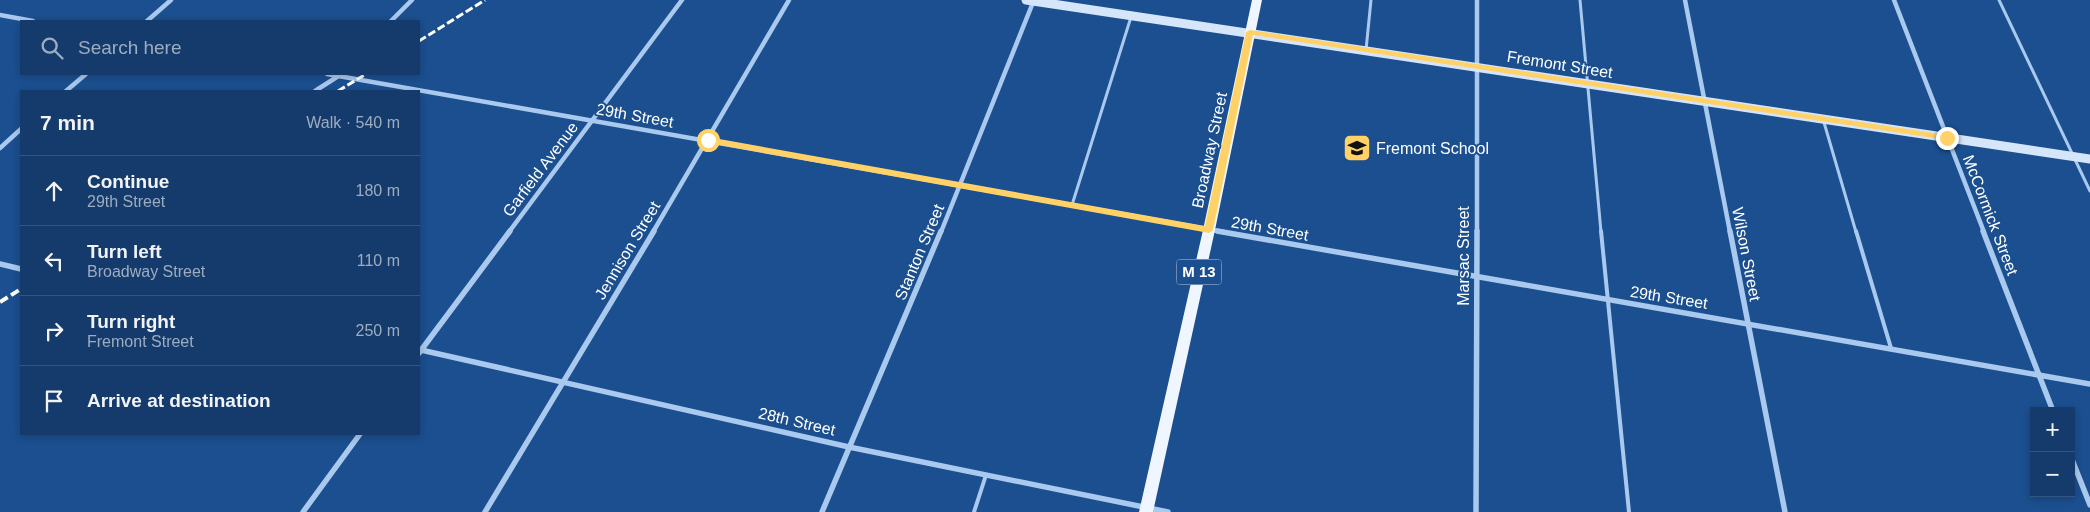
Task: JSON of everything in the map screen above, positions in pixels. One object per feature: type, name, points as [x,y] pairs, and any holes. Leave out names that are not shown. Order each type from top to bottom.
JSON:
[{"type":"main road","name":"Broadway Street","points":[[1146,510],[1209,230],[1257,0]]},
{"type":"street","points":[[147,20],[171,0]]},
{"type":"street","points":[[392,20],[412,0]]},
{"type":"street","name":"Garfield Avenue","points":[[420,352],[682,0]]},
{"type":"street","name":"Jennison Street","points":[[485,512],[708,140],[789,0]]},
{"type":"street","name":"Fremont Street","points":[[1031,0],[2090,159]]},
{"type":"street","name":"Stanton Street","points":[[822,512],[960,186],[1031,0]]},
{"type":"street","name":"Marsac Street","points":[[1476,512],[1477,0]]},
{"type":"street","name":"Wilson Street","points":[[1685,0],[1785,512]]},
{"type":"street","name":"McCormick Street","points":[[1894,0],[2051,407]]},
{"type":"street","points":[[0,15],[28,20]]},
{"type":"street","points":[[67,90],[85,75]]},
{"type":"street","points":[[317,90],[340,75]]},
{"type":"street","name":"29th Street","points":[[340,75],[1475,277],[2090,384]]},
{"type":"street","points":[[0,148],[20,130]]},
{"type":"street","points":[[0,264],[20,269]]},
{"type":"street","name":"28th Street","points":[[420,352],[849,447],[1146,510],[1168,512]]},
{"type":"street","points":[[303,512],[359,435]]},
{"type":"street","points":[[2075,467],[2090,505]]},
{"type":"lane","points":[[1366,50],[1371,0]]},
{"type":"lane","points":[[1580,0],[1607,300],[1629,512]]},
{"type":"lane","points":[[1999,0],[2090,190]]},
{"type":"lane","points":[[1072,205],[1132,15]]},
{"type":"lane","points":[[1823,119],[1891,348]]},
{"type":"lane","points":[[974,512],[986,475]]},
{"type":"railway","points":[[420,40],[485,0]]},
{"type":"railway","points":[[340,90],[364,75]]},
{"type":"railway","points":[[0,302],[20,290]]},
{"type":"place","name":"Fremont School","points":[[1357,148]]},
{"type":"route","points":[[708,140],[1209,230],[1250,32],[1947,138]]}]
